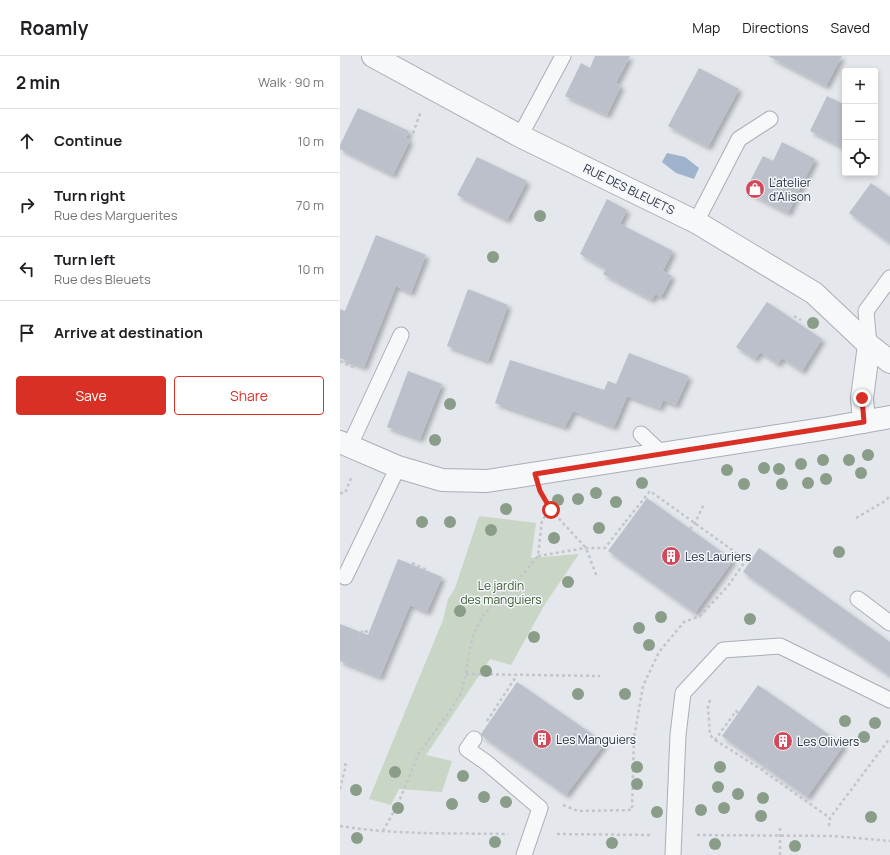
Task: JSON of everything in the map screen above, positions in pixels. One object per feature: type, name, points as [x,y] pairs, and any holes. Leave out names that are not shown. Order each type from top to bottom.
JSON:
[{"type":"street","name":"RUE DES BLEUETS","points":[[373,56],[520,136],[696,222],[814,293],[869,345],[890,362]]},
{"type":"street","points":[[864,422],[862,398],[869,345]]},
{"type":"street","points":[[345,443],[398,467],[442,480],[487,481],[890,417]]},
{"type":"lane","points":[[520,136],[563,56]]},
{"type":"lane","points":[[696,222],[739,139],[770,119]]},
{"type":"lane","points":[[869,345],[866,311],[890,278]]},
{"type":"lane","points":[[345,443],[401,335]]},
{"type":"lane","points":[[641,434],[662,454]]},
{"type":"lane","points":[[345,577],[398,467]]},
{"type":"lane","points":[[858,599],[890,623]]},
{"type":"lane","points":[[673,855],[674,805],[683,693],[723,650],[780,646],[890,700]]},
{"type":"lane","points":[[474,740],[467,749],[540,808],[524,855]]},
{"type":"path","points":[[384,128],[386,124],[412,136],[422,108]]},
{"type":"path","points":[[660,270],[668,255]]},
{"type":"path","points":[[340,361],[355,368]]},
{"type":"path","points":[[340,494],[345,493],[353,473]]},
{"type":"path","points":[[535,474],[540,491],[551,510],[586,548],[597,577]]},
{"type":"path","points":[[538,556],[586,548],[606,548],[626,520],[650,491],[746,560],[728,586],[700,616],[684,622],[659,652],[643,686],[634,738],[632,810],[578,811],[559,803]]},
{"type":"path","points":[[856,518],[885,501],[890,496]]},
{"type":"path","points":[[690,529],[695,523],[704,504]]},
{"type":"path","points":[[383,831],[398,804],[419,753],[461,693],[473,635],[482,617],[497,598],[524,573],[538,556],[542,520],[551,510]]},
{"type":"path","points":[[412,563],[427,570],[423,577]]},
{"type":"path","points":[[359,639],[363,630],[377,636]]},
{"type":"path","points":[[466,674],[600,676]]},
{"type":"path","points":[[495,710],[517,675]]},
{"type":"path","points":[[711,694],[708,707],[710,736],[762,770],[830,818]]},
{"type":"path","points":[[715,740],[736,711],[738,713]]},
{"type":"path","points":[[829,826],[830,818],[890,738]]},
{"type":"path","points":[[762,770],[768,763]]},
{"type":"path","points":[[340,789],[346,765],[344,764]]},
{"type":"path","points":[[340,826],[366,830],[432,833],[833,836],[890,841]]},
{"type":"path","points":[[780,826],[780,855]]},
{"type":"green space","name":"Le jardin des manguiers","points":[[479,516],[536,523],[531,558],[579,554],[545,604],[511,665],[490,659],[426,755],[452,761],[442,792],[399,789],[391,805],[369,799],[443,620],[448,599],[455,588]]},
{"type":"water","points":[[667,153],[685,157],[699,168],[694,179],[676,173],[662,162]]},
{"type":"building","points":[[595,56],[630,56],[616,83],[621,86],[607,115],[565,96],[581,63],[590,68]]},
{"type":"building","points":[[768,56],[842,56],[826,86]]},
{"type":"building","points":[[699,68],[739,89],[708,147],[668,126]]},
{"type":"building","points":[[827,96],[842,104],[842,147],[810,131]]},
{"type":"building","points":[[358,108],[409,131],[406,138],[410,140],[393,175],[340,149],[340,145]]},
{"type":"building","points":[[782,142],[815,159],[788,213],[745,191],[763,156],[773,161]]},
{"type":"building","points":[[477,157],[527,181],[507,220],[457,195]]},
{"type":"building","points":[[871,183],[890,197],[890,243],[849,213]]},
{"type":"building","points":[[607,199],[627,210],[620,224],[673,251],[663,271],[672,276],[661,297],[655,294],[652,300],[603,274],[606,269],[580,254]]},
{"type":"building","points":[[376,235],[426,255],[411,293],[396,286],[364,367],[340,358],[340,309],[345,311]]},
{"type":"building","points":[[468,289],[508,305],[488,361],[447,346]]},
{"type":"building","points":[[767,302],[822,339],[802,371],[782,358],[778,364],[760,352],[755,359],[736,347]]},
{"type":"building","points":[[629,353],[689,376],[676,405],[663,400],[660,408],[627,396],[614,427],[573,411],[565,427],[495,403],[510,360],[604,390],[608,381],[616,384]]},
{"type":"building","points":[[408,371],[442,384],[420,439],[387,427]]},
{"type":"building","name":"Les Lauriers","points":[[647,498],[733,560],[695,613],[608,551]]},
{"type":"building","points":[[759,548],[890,642],[890,676],[743,572]]},
{"type":"building","points":[[398,559],[442,577],[427,612],[410,605],[380,677],[340,661],[340,624],[368,635]]},
{"type":"building","name":"Les Manguiers","points":[[517,682],[605,743],[566,795],[481,734]]},
{"type":"building","name":"Les Oliviers","points":[[758,685],[844,745],[807,797],[722,736]]},
{"type":"place","name":"L'atelier d'Alison","points":[[755,189]]},
{"type":"place","name":"Les Lauriers","points":[[671,556]]},
{"type":"place","name":"Les Manguiers","points":[[542,739]]},
{"type":"place","name":"Les Oliviers","points":[[783,741]]},
{"type":"route","points":[[551,510],[540,491],[535,474],[864,422],[862,398]]}]
